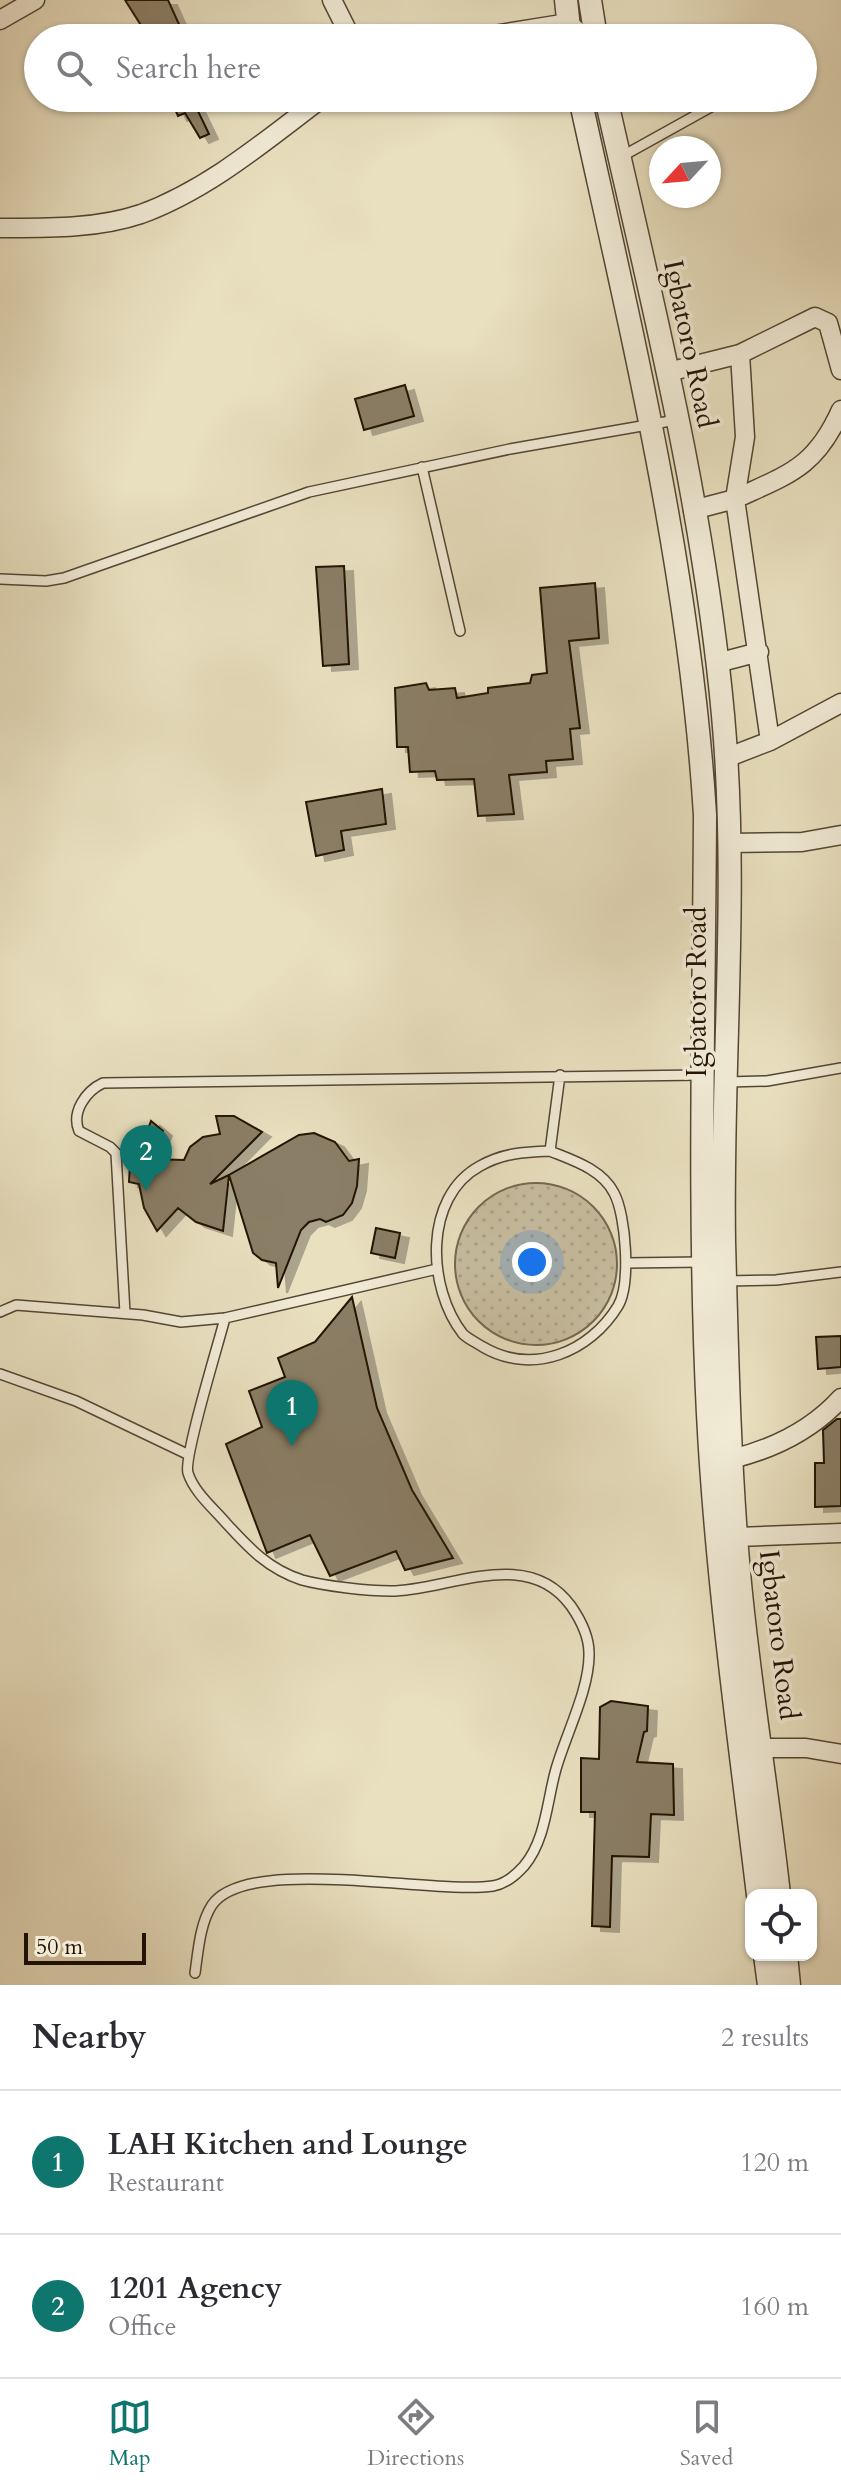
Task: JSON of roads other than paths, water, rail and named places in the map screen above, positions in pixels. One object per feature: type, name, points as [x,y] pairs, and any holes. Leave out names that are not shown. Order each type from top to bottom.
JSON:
[{"type":"street","points":[[0,20],[35,0]]},
{"type":"street","points":[[332,0],[344,24]]},
{"type":"street","points":[[566,0],[573,24]]},
{"type":"street","points":[[590,0],[594,24]]},
{"type":"street","points":[[0,228],[66,228],[138,215],[196,190],[303,112]]},
{"type":"street","name":"Igbatoro Road","points":[[583,112],[650,423],[680,584],[702,765],[705,815],[702,1262],[718,1413],[732,1459],[752,1748],[758,1889]]},
{"type":"street","name":"Igbatoro Road","points":[[609,112],[668,372],[717,663],[726,758],[728,843],[725,1281],[714,1520],[778,1889]]},
{"type":"street","points":[[668,372],[740,354],[815,317],[828,323],[841,370]]},
{"type":"street","points":[[740,354],[745,437],[735,499],[770,741]]},
{"type":"street","points":[[693,510],[735,499],[812,459],[826,442],[841,410]]},
{"type":"street","points":[[717,663],[759,652]]},
{"type":"street","points":[[726,758],[770,741],[841,703]]},
{"type":"street","points":[[728,843],[802,842],[841,835]]},
{"type":"street","points":[[732,1459],[768,1450],[830,1411],[841,1398]]},
{"type":"street","points":[[737,1537],[841,1533]]},
{"type":"street","points":[[752,1748],[806,1748],[841,1754]]},
{"type":"street","points":[[766,1961],[769,1985]]},
{"type":"street","points":[[787,1961],[789,1985]]},
{"type":"lane","points":[[619,158],[702,112]]},
{"type":"lane","points":[[0,579],[46,581],[64,578],[309,492],[422,467],[676,420]]},
{"type":"lane","points":[[422,467],[460,631]]},
{"type":"lane","points":[[727,1082],[767,1081],[841,1068]]},
{"type":"lane","points":[[550,1151],[560,1075]]},
{"type":"lane","points":[[125,1313],[116,1153],[79,1131],[75,1121],[76,1112],[95,1087],[103,1083],[703,1075]]},
{"type":"lane","points":[[550,1151],[586,1165],[614,1192],[623,1227],[626,1263],[621,1302],[599,1332],[569,1353],[533,1360],[496,1354],[464,1335],[445,1296],[437,1269],[437,1230],[450,1195],[477,1167],[512,1152],[550,1151]]},
{"type":"lane","points":[[626,1263],[702,1262]]},
{"type":"lane","points":[[0,1312],[16,1305],[125,1313],[181,1322],[225,1318],[437,1269]]},
{"type":"lane","points":[[725,1281],[776,1280],[841,1272]]},
{"type":"lane","points":[[195,1973],[202,1931],[213,1904],[242,1883],[312,1880],[460,1887],[495,1886],[507,1881],[526,1864],[543,1829],[565,1738],[584,1689],[589,1652],[581,1621],[562,1594],[529,1579],[501,1572],[391,1591],[302,1580],[260,1560],[197,1490],[187,1472],[187,1454],[225,1318]]},
{"type":"lane","points":[[0,1374],[76,1401],[187,1454]]},
{"type":"place","name":"1201 Agency","points":[[146,1191]]},
{"type":"place","name":"LAH Kitchen and Lounge","points":[[292,1446]]}]
